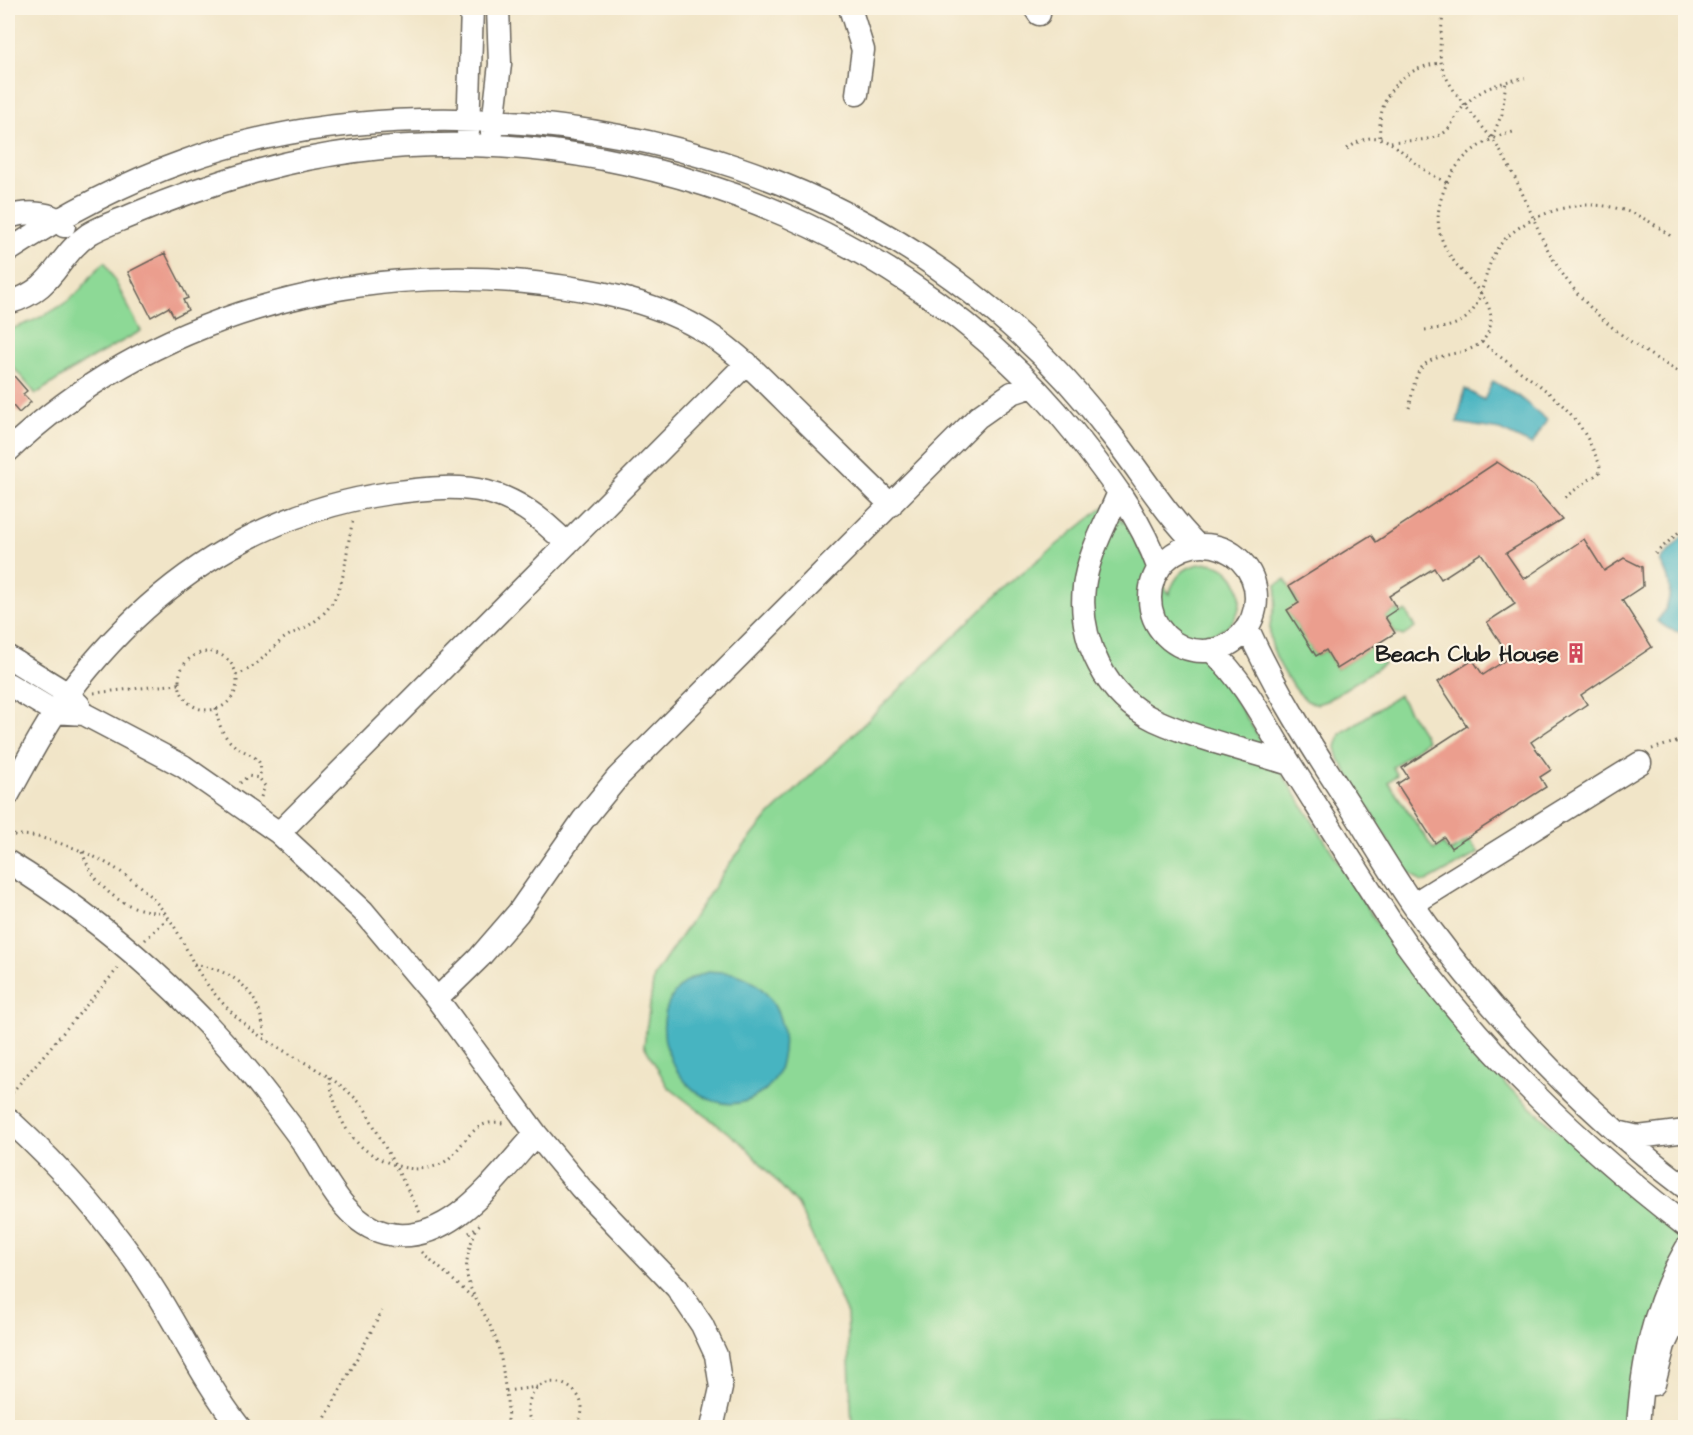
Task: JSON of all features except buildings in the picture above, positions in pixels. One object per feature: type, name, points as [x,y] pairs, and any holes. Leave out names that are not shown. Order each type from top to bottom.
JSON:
[{"type":"street","points":[[850,8],[863,50],[857,94]]},
{"type":"street","points":[[468,146],[472,12],[498,12],[500,64],[492,147]]},
{"type":"street","points":[[8,251],[122,186],[187,160],[254,140],[323,127],[393,120],[493,120],[606,132],[675,147],[732,165],[809,195],[863,222],[915,252],[1003,319],[1054,368],[1115,438],[1169,515],[1197,545]]},
{"type":"street","points":[[8,303],[34,292],[53,276],[77,244],[95,231],[200,188],[264,169],[330,155],[396,148],[492,147],[600,159],[668,174],[734,195],[798,221],[850,247],[947,309],[1033,386],[1119,492],[1144,532],[1159,568]]},
{"type":"street","points":[[10,210],[60,220],[77,244]]},
{"type":"street","points":[[8,451],[69,401],[123,367],[174,340],[226,318],[280,301],[336,288],[392,280],[449,277],[506,279],[611,294],[660,310],[706,333],[747,363],[891,505]]},
{"type":"street","points":[[279,833],[747,363]]},
{"type":"street","points":[[437,999],[479,958],[518,913],[583,820],[618,777],[993,405],[1012,393],[1033,386]]},
{"type":"street","points":[[8,795],[62,703],[138,614],[177,581],[266,527],[316,508],[367,497],[419,489],[485,490],[516,501],[543,519],[567,544]]},
{"type":"street","points":[[1119,492],[1090,560],[1084,586],[1083,613],[1088,639],[1098,664],[1112,686],[1131,705],[1154,719],[1290,764]]},
{"type":"street","points":[[1197,545],[1224,548],[1235,555],[1248,570],[1256,589],[1256,602],[1247,627],[1225,646],[1198,651],[1173,641],[1155,620],[1150,594],[1159,568],[1169,557],[1182,549],[1197,545]]},
{"type":"street","points":[[1247,627],[1290,711],[1413,904],[1456,963],[1517,1034],[1617,1132],[1686,1188]]},
{"type":"street","points":[[1211,650],[1236,676],[1390,920],[1462,1013],[1554,1113],[1622,1174],[1686,1226]]},
{"type":"street","points":[[8,657],[62,703]]},
{"type":"street","points":[[8,684],[62,703],[183,766],[279,833],[363,911],[437,999],[531,1140],[589,1196],[677,1288],[702,1325],[716,1355],[721,1388],[712,1428]]},
{"type":"street","points":[[1413,904],[1640,763]]},
{"type":"street","points":[[8,862],[84,914],[132,952],[205,1022],[239,1060],[302,1141],[340,1201],[369,1227],[385,1233],[402,1235],[440,1228],[466,1208],[531,1140]]},
{"type":"street","points":[[8,1119],[42,1150],[84,1195],[122,1244],[240,1428]]},
{"type":"street","points":[[1617,1132],[1638,1137],[1686,1131]]},
{"type":"street","points":[[1638,1428],[1640,1384],[1647,1344],[1659,1305],[1686,1250]]},
{"type":"street","points":[[1648,1428],[1656,1371],[1675,1319],[1686,1299]]},
{"type":"path","points":[[1443,8],[1441,63],[1446,78],[1491,138],[1561,272],[1582,300],[1606,325],[1632,345],[1686,376]]},
{"type":"path","points":[[1380,137],[1381,107],[1398,80],[1418,68],[1441,63]]},
{"type":"path","points":[[1391,142],[1435,137],[1444,133],[1466,104],[1478,94],[1506,81],[1525,78]]},
{"type":"path","points":[[1491,138],[1502,114],[1506,81]]},
{"type":"path","points":[[1409,408],[1418,373],[1425,364],[1435,358],[1466,352],[1482,342],[1491,321],[1491,310],[1480,290],[1453,263],[1445,248],[1439,215],[1447,183],[1465,156],[1491,138],[1513,132]]},
{"type":"path","points":[[1347,149],[1367,138],[1380,137],[1391,142],[1422,168],[1447,183]]},
{"type":"path","points":[[1425,330],[1451,326],[1462,321],[1475,307],[1487,267],[1498,247],[1514,231],[1534,219],[1574,205],[1617,207],[1656,224],[1673,238]]},
{"type":"path","points":[[1482,342],[1554,396],[1581,428],[1592,446],[1600,465],[1599,473],[1562,499]]},
{"type":"path","points":[[236,675],[257,665],[281,641],[327,612],[343,583],[353,521],[367,497]]},
{"type":"path","points":[[1655,554],[1679,532],[1686,532]]},
{"type":"path","points":[[208,652],[216,653],[229,661],[236,675],[235,692],[224,705],[208,710],[192,705],[186,699],[180,684],[180,676],[187,662],[208,652]]},
{"type":"path","points":[[62,703],[180,684]]},
{"type":"path","points":[[216,708],[221,729],[226,737],[233,745],[257,758],[261,764],[259,778]]},
{"type":"path","points":[[8,836],[46,838],[102,860],[137,883],[169,917],[194,964],[223,1004],[265,1040],[343,1085],[365,1109],[421,1215]]},
{"type":"path","points":[[82,852],[96,880],[113,897],[134,909],[166,913]]},
{"type":"path","points":[[8,1097],[132,952],[169,917]]},
{"type":"path","points":[[194,964],[230,975],[245,987],[257,1002],[264,1020],[265,1040]]},
{"type":"path","points":[[329,1077],[337,1112],[351,1139],[371,1156],[395,1166],[418,1170],[441,1163],[453,1154],[467,1134],[499,1122],[531,1140]]},
{"type":"path","points":[[468,1233],[485,1220]]},
{"type":"path","points":[[472,1298],[466,1261],[477,1228]]},
{"type":"path","points":[[412,1254],[431,1249]]},
{"type":"path","points":[[422,1252],[450,1275],[486,1317],[496,1339],[506,1390],[509,1416],[505,1428]]},
{"type":"path","points":[[320,1428],[382,1311]]},
{"type":"path","points":[[506,1390],[539,1387],[555,1382],[563,1383],[577,1393],[582,1409],[574,1428]]},
{"type":"path","points":[[535,1428],[528,1409],[533,1393],[539,1387]]},
{"type":"green space","points":[[105,262],[141,331],[83,363],[36,394],[8,361],[8,330],[59,307],[78,292]]},
{"type":"green space","points":[[1110,502],[1123,523],[1126,515],[1140,550],[1169,594],[1173,583],[1188,568],[1200,564],[1217,565],[1229,572],[1237,584],[1240,598],[1238,612],[1230,624],[1215,633],[1194,635],[1378,924],[1506,1085],[1685,1243],[1634,1427],[852,1427],[847,1314],[798,1205],[744,1145],[668,1087],[644,1045],[654,976],[730,863],[766,819],[1007,585]]},
{"type":"green space","points":[[1285,579],[1299,603],[1288,611],[1316,656],[1326,650],[1337,669],[1375,645],[1384,664],[1326,701],[1317,704],[1307,701],[1281,667],[1270,635],[1277,597],[1276,585]]},
{"type":"green space","points":[[1397,609],[1401,614],[1406,611],[1415,628],[1403,636],[1395,633],[1385,617]]},
{"type":"green space","points":[[1399,695],[1427,740],[1393,767],[1397,775],[1388,782],[1434,850],[1443,844],[1450,852],[1469,840],[1479,853],[1426,882],[1421,882],[1405,869],[1339,759],[1336,747],[1340,734]]},
{"type":"water","points":[[1493,381],[1518,396],[1547,420],[1532,445],[1500,430],[1457,423],[1465,389],[1484,400]]},
{"type":"water","points":[[1683,536],[1686,538],[1685,634],[1669,629],[1657,621],[1663,614],[1670,592],[1660,561]]},
{"type":"water","points":[[709,971],[736,974],[749,980],[769,998],[781,1022],[783,1049],[776,1077],[758,1095],[736,1103],[714,1101],[694,1090],[678,1072],[667,1050],[664,1027],[669,1003],[684,983]]},
{"type":"place","name":"Beach Club House","points":[[1576,653]]}]
